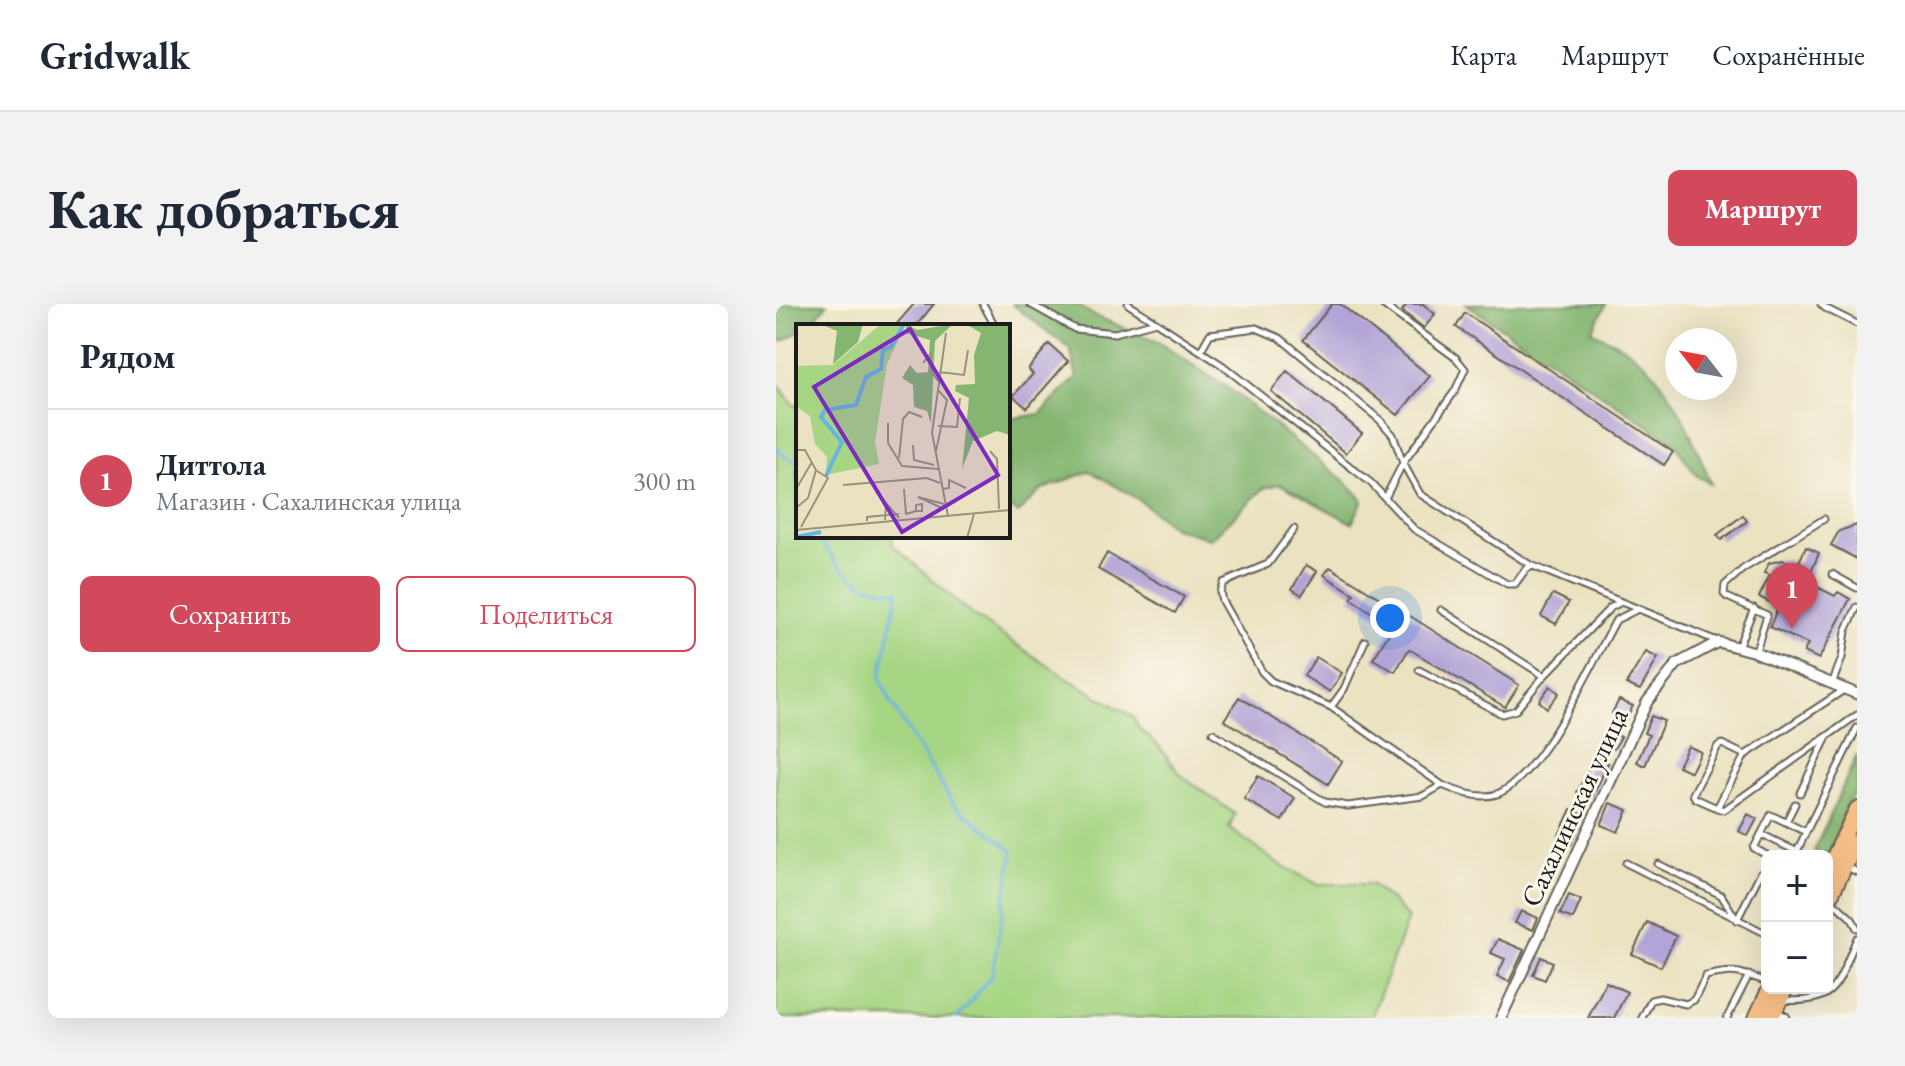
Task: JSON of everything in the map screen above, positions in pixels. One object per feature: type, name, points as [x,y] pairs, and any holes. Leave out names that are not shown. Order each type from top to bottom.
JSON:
[{"type":"main road","points":[[1838,869],[1857,809]]},
{"type":"main road","points":[[1838,869],[1857,841]]},
{"type":"main road","points":[[1756,1018],[1778,1004]]},
{"type":"street","points":[[1718,642],[1755,652],[1857,694]]},
{"type":"street","name":"Сахалинская улица","points":[[1501,1018],[1647,702],[1677,664],[1718,642]]},
{"type":"lane","points":[[983,304],[994,324]]},
{"type":"lane","points":[[1030,304],[1075,329],[1115,333],[1157,322]]},
{"type":"lane","points":[[1128,304],[1201,350],[1371,483],[1414,529],[1507,584],[1515,584],[1526,569],[1533,566]]},
{"type":"lane","points":[[1382,304],[1456,358],[1465,369],[1455,391],[1403,463],[1385,498]]},
{"type":"lane","points":[[1821,304],[1857,324]]},
{"type":"lane","points":[[1201,350],[1210,334],[1256,328],[1280,338],[1380,420],[1393,435],[1403,463],[1420,494],[1533,566],[1718,642]]},
{"type":"lane","points":[[1755,652],[1767,615],[1727,597],[1724,594],[1725,585],[1743,569],[1824,519]]},
{"type":"lane","points":[[1294,529],[1268,564],[1223,583],[1220,592],[1222,601],[1262,672],[1271,681],[1331,707],[1442,785],[1472,795],[1495,794],[1515,782],[1537,761],[1616,620],[1639,609]]},
{"type":"lane","points":[[1832,574],[1857,588]]},
{"type":"lane","points":[[1419,670],[1502,714],[1516,710],[1544,676],[1610,608],[1622,601]]},
{"type":"lane","points":[[1831,685],[1842,658],[1846,631],[1857,607]]},
{"type":"lane","points":[[1738,648],[1754,608]]},
{"type":"lane","points":[[1441,610],[1544,676]]},
{"type":"lane","points":[[1331,707],[1344,689],[1365,641]]},
{"type":"lane","points":[[1717,808],[1745,755],[1844,690]]},
{"type":"lane","points":[[1745,755],[1722,744],[1718,746],[1693,794],[1695,798],[1724,810],[1857,715]]},
{"type":"lane","points":[[1798,850],[1857,728]]},
{"type":"lane","points":[[1213,733],[1325,802],[1348,806],[1423,796],[1442,785]]},
{"type":"lane","points":[[1800,793],[1828,736]]},
{"type":"lane","points":[[1786,822],[1795,804]]},
{"type":"lane","points":[[1761,852],[1754,849],[1771,815],[1806,832]]},
{"type":"lane","points":[[1761,834],[1789,850]]},
{"type":"lane","points":[[1626,863],[1761,931]]},
{"type":"lane","points":[[1658,864],[1721,895],[1737,920]]},
{"type":"lane","points":[[1737,920],[1761,872]]},
{"type":"lane","points":[[1833,905],[1852,919],[1857,928]]},
{"type":"lane","points":[[1778,1004],[1823,998],[1838,980],[1857,938]]},
{"type":"lane","points":[[1642,1018],[1651,1000],[1660,998],[1686,1004],[1694,1000],[1706,976],[1738,970],[1761,980]]},
{"type":"lane","points":[[1727,1018],[1749,975]]},
{"type":"green space","points":[[776,304],[827,304],[811,324],[796,324],[796,333],[783,341],[776,339]]},
{"type":"green space","points":[[1012,304],[1076,304],[1093,315],[1156,341],[1231,390],[1347,483],[1363,500],[1352,523],[1280,484],[1264,488],[1211,539],[1174,528],[1139,500],[1090,471],[1041,490],[1018,513],[1010,507],[1010,419],[1040,414],[1077,377],[1070,349]]},
{"type":"green space","points":[[1466,304],[1606,304],[1592,331],[1630,351],[1661,382],[1665,388],[1665,400],[1673,400],[1681,414],[1711,484],[1696,475],[1674,443]]},
{"type":"green space","points":[[776,381],[796,406],[796,538],[892,538],[892,544],[972,615],[1065,677],[1133,717],[1139,729],[1157,744],[1182,776],[1235,814],[1229,828],[1277,863],[1317,884],[1371,884],[1408,918],[1371,1018],[776,1018]]},
{"type":"green space","points":[[1857,755],[1857,790],[1848,804],[1832,850],[1814,850]]},
{"type":"building","points":[[914,304],[934,304],[918,324],[897,324]]},
{"type":"building","points":[[1332,304],[1340,304],[1430,376],[1398,415],[1303,340]]},
{"type":"building","points":[[1407,304],[1423,304],[1435,314],[1424,328],[1402,311]]},
{"type":"building","points":[[1465,313],[1673,452],[1664,465],[1456,327]]},
{"type":"building","points":[[1049,344],[1068,361],[1027,408],[1013,396],[1033,374],[1028,369]]},
{"type":"building","points":[[1287,371],[1362,433],[1346,453],[1271,391]]},
{"type":"building","points":[[1743,515],[1747,521],[1721,540],[1717,535]]},
{"type":"building","points":[[1857,525],[1857,559],[1831,545],[1839,531]]},
{"type":"building","points":[[1806,547],[1819,553],[1807,582],[1835,596],[1838,592],[1850,599],[1819,659],[1804,652],[1808,644],[1770,627],[1778,606],[1759,597],[1770,575],[1764,573],[1769,563],[1782,560],[1798,564]]},
{"type":"building","points":[[1107,553],[1184,597],[1175,613],[1098,569]]},
{"type":"building","points":[[1306,565],[1317,571],[1302,595],[1292,589]]},
{"type":"building","points":[[1330,567],[1386,602],[1377,616],[1351,599],[1354,594],[1324,575]]},
{"type":"building","points":[[1553,594],[1569,602],[1556,624],[1541,616]]},
{"type":"building","points":[[1399,609],[1519,685],[1505,707],[1409,649],[1395,672],[1373,659],[1392,629],[1388,627]]},
{"type":"building","points":[[1646,652],[1658,658],[1640,690],[1626,684]]},
{"type":"building","points":[[1316,657],[1342,673],[1330,692],[1304,676]]},
{"type":"building","points":[[1550,686],[1559,693],[1547,708],[1539,701]]},
{"type":"building","points":[[1239,697],[1342,761],[1328,784],[1224,720]]},
{"type":"building","points":[[1619,700],[1633,706],[1626,719],[1612,713]]},
{"type":"building","points":[[1651,716],[1664,721],[1645,766],[1637,762],[1649,735],[1644,733]]},
{"type":"building","points":[[1607,731],[1621,737],[1614,749],[1600,742]]},
{"type":"building","points":[[1688,746],[1701,752],[1691,772],[1678,766]]},
{"type":"building","points":[[1595,757],[1608,763],[1592,798],[1577,792]]},
{"type":"building","points":[[1258,776],[1295,798],[1282,821],[1244,799]]},
{"type":"building","points":[[1610,803],[1628,810],[1618,832],[1601,825]]},
{"type":"building","points":[[1571,809],[1584,815],[1571,845],[1557,839]]},
{"type":"building","points":[[1748,814],[1757,819],[1748,836],[1739,831]]},
{"type":"building","points":[[1569,895],[1581,900],[1573,919],[1560,914]]},
{"type":"building","points":[[1521,911],[1538,918],[1533,930],[1515,923]]},
{"type":"building","points":[[1647,922],[1676,936],[1661,967],[1632,954]]},
{"type":"building","points":[[1498,939],[1524,950],[1509,982],[1497,976],[1505,959],[1491,953]]},
{"type":"building","points":[[1541,957],[1553,962],[1545,980],[1533,975]]},
{"type":"building","points":[[1606,982],[1627,992],[1614,1018],[1588,1018]]},
{"type":"waterway","points":[[776,446],[782,454],[796,462]]},
{"type":"waterway","points":[[818,538],[842,568],[859,582],[898,591],[880,679],[954,805],[1013,851],[992,975],[957,1018]]},
{"type":"place","name":"Диттола","points":[[1792,629]]}]
